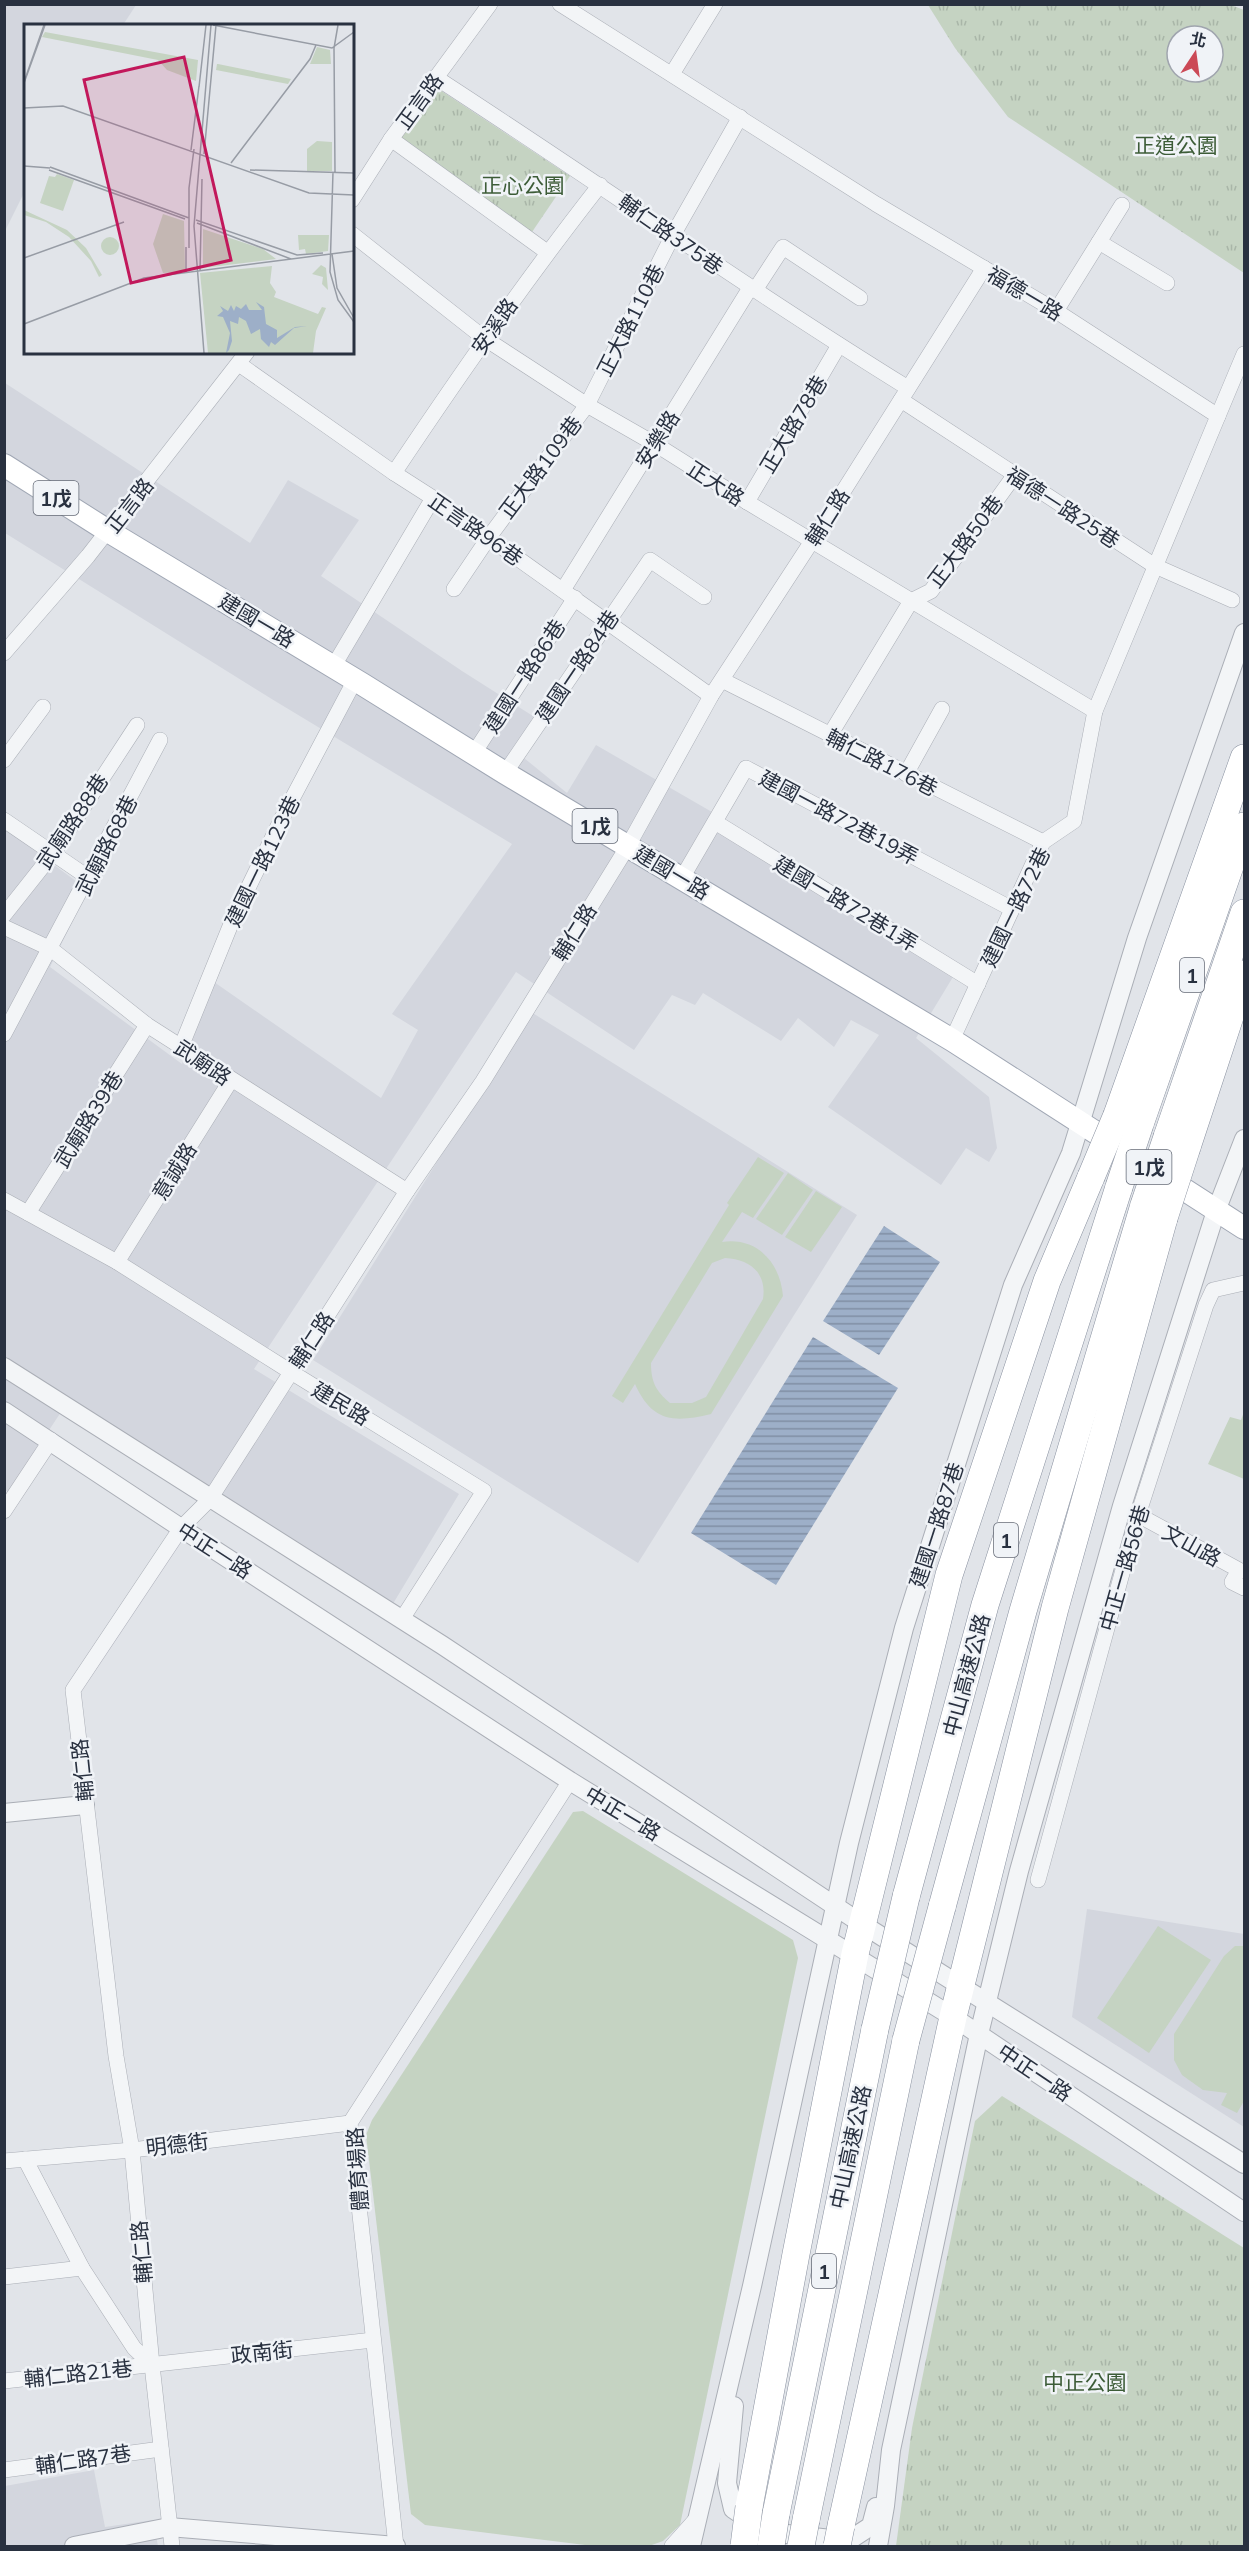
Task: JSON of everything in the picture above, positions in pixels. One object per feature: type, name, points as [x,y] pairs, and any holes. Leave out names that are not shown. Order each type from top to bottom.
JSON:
[{"type":"highway","points":[[744,2547],[749,2507],[796,2254],[855,1954],[949,1575],[1047,1281],[1091,1177],[1129,1119],[1245,758]]},
{"type":"highway","name":"中山高速公路","points":[[771,2547],[824,2273],[875,2029],[906,1896],[985,1605],[1119,1187],[1129,1119],[1245,826]]},
{"type":"highway","name":"1","points":[[1177,1142],[1245,913]]},
{"type":"highway","points":[[839,2536],[953,2017],[1154,1211],[1177,1142],[1245,974]]},
{"type":"highway","name":"中山高速公路","points":[[801,2547],[906,2040],[1023,1611],[1154,1211]]},
{"type":"main road","name":"建國一路","points":[[4,465],[505,773],[952,1040],[1245,1228]]},
{"type":"street","name":"正言路","points":[[354,197],[391,139],[490,4]]},
{"type":"street","name":"福德一路","points":[[560,4],[876,204],[1056,311],[1218,416]]},
{"type":"street","points":[[672,74],[716,4]]},
{"type":"street","name":"輔仁路375巷","points":[[435,77],[839,345],[905,394]]},
{"type":"street","name":"正大路110巷","points":[[587,405],[673,235],[740,117]]},
{"type":"street","points":[[391,139],[547,252]]},
{"type":"street","name":"安溪路","points":[[394,473],[484,338],[600,185]]},
{"type":"street","points":[[1056,311],[1122,205]]},
{"type":"street","name":"正大路","points":[[354,236],[484,338],[587,405],[1095,711]]},
{"type":"street","points":[[1099,242],[1167,283]]},
{"type":"street","name":"安樂路","points":[[569,594],[655,444],[753,289],[783,247],[860,298]]},
{"type":"street","name":"輔仁路","points":[[172,2547],[160,2449],[132,2150],[116,2056],[73,1690],[181,1528],[210,1499],[407,1191],[483,1081],[628,846],[711,696],[984,268]]},
{"type":"street","name":"正大路78巷","points":[[747,502],[839,345]]},
{"type":"street","points":[[1095,711],[1245,354]]},
{"type":"street","name":"正言路","points":[[4,653],[108,531],[243,358]]},
{"type":"street","name":"正言路96巷","points":[[243,358],[394,473],[434,498],[711,696]]},
{"type":"street","name":"福德一路25巷","points":[[905,394],[1014,476],[1155,566],[1232,600]]},
{"type":"street","name":"正大路109巷","points":[[454,589],[489,537],[587,405]]},
{"type":"street","name":"正大路50巷","points":[[911,601],[931,591],[1014,476]]},
{"type":"street","points":[[333,667],[434,498]]},
{"type":"street","name":"建國一路84巷","points":[[505,773],[650,560],[704,597]]},
{"type":"street","name":"建國一路86巷","points":[[474,753],[569,594]]},
{"type":"street","points":[[830,735],[911,601]]},
{"type":"street","name":"建國一路87巷","points":[[753,2286],[827,1937],[904,1628],[1013,1285],[1067,1163],[1137,938],[1245,633]]},
{"type":"street","name":"建國一路123巷","points":[[181,1047],[237,909],[355,680]]},
{"type":"street","name":"輔仁路176巷","points":[[722,680],[1043,842]]},
{"type":"street","points":[[4,760],[43,707]]},
{"type":"street","points":[[906,774],[942,709]]},
{"type":"street","name":"建國一路72巷","points":[[952,1040],[1043,842],[1074,821],[1095,711]]},
{"type":"street","name":"武廟路88巷","points":[[4,915],[54,852],[137,725]]},
{"type":"street","name":"武廟路68巷","points":[[4,1034],[89,878],[160,740]]},
{"type":"street","name":"建國一路72巷19弄","points":[[682,878],[746,768],[1012,909]]},
{"type":"street","points":[[4,820],[89,878]]},
{"type":"street","name":"建國一路72巷1弄","points":[[715,822],[978,984]]},
{"type":"street","name":"武廟路","points":[[4,927],[51,949],[147,1025],[407,1191]]},
{"type":"street","name":"武廟路39巷","points":[[28,1214],[147,1025]]},
{"type":"street","name":"意誠路","points":[[117,1262],[231,1080]]},
{"type":"street","points":[[753,2286],[733,2413],[727,2483],[733,2509],[761,2528],[787,2534],[848,2541],[871,2526],[891,2450],[978,2034],[1019,1871],[1122,1506],[1216,1211],[1245,1139]]},
{"type":"street","name":"建民路","points":[[4,1200],[117,1262],[484,1491],[402,1619]]},
{"type":"street","name":"中正一路56巷","points":[[1038,1880],[1138,1515],[1206,1305],[1213,1290],[1245,1283]]},
{"type":"street","name":"中正一路","points":[[4,1367],[402,1619],[862,1924],[1245,2164]]},
{"type":"street","name":"中正一路","points":[[4,1411],[570,1781],[855,1954],[953,2017],[1245,2211]]},
{"type":"street","points":[[4,1511],[51,1440]]},
{"type":"street","name":"文山路","points":[[1122,1506],[1239,1570],[1232,1582],[1245,1588]]},
{"type":"street","name":"體育場路","points":[[396,2547],[350,2123],[570,1781]]},
{"type":"street","points":[[4,1813],[85,1805]]},
{"type":"street","name":"明德街","points":[[4,2161],[132,2150],[350,2123]]},
{"type":"street","points":[[25,2159],[82,2268],[134,2348],[152,2364]]},
{"type":"street","points":[[4,2277],[82,2268]]},
{"type":"street","points":[[691,2547],[753,2286]]},
{"type":"street","name":"政南街","points":[[152,2364],[373,2340]]},
{"type":"street","name":"輔仁路21巷","points":[[4,2381],[152,2364]]},
{"type":"street","name":"輔仁路7巷","points":[[4,2470],[160,2449]]},
{"type":"street","points":[[878,2547],[891,2450]]},
{"type":"street","points":[[672,2547],[698,2518]]},
{"type":"street","points":[[74,2547],[169,2527],[396,2547]]},
{"type":"shaded area","points":[[5,4],[136,5],[124,24],[24,24],[24,193],[5,231]]},
{"type":"shaded area","points":[[5,383],[250,543],[288,480],[359,520],[321,576],[544,723],[524,758],[567,793],[596,745],[712,812],[959,967],[916,1038],[989,1097],[997,1148],[989,1162],[966,1148],[941,1185],[828,1107],[879,1035],[851,1020],[834,1047],[798,1018],[781,1041],[703,993],[695,1005],[672,995],[634,1050],[516,972],[254,1369],[459,1494],[385,1617],[61,1412],[8,1492],[5,1490],[4,828],[88,890],[50,967],[182,1064],[214,982],[381,1098],[418,1030],[392,1014],[512,844],[275,701],[5,533]]},
{"type":"shaded area","points":[[531,1012],[857,1215],[638,1563],[313,1360]]},
{"type":"shaded area","points":[[1087,1909],[1244,1934],[1244,2127],[1072,2017]]},
{"type":"shaded area","points":[[94,2470],[105,2527],[153,2520],[158,2546],[5,2546],[5,2486]]},
{"type":"green space","name":"正道公園","points":[[928,5],[1231,5],[1244,10],[1244,273],[1008,117],[955,48]]},
{"type":"green space","name":"正心公園","points":[[437,88],[570,176],[532,232],[400,137]]},
{"type":"green space","points":[[758,1157],[784,1173],[753,1218],[742,1212],[722,1242],[735,1241],[746,1244],[764,1254],[777,1273],[783,1296],[711,1414],[686,1418],[666,1417],[649,1406],[635,1384],[623,1403],[612,1396],[729,1205],[727,1203]],"holes":[[[725,1258],[734,1259],[755,1269],[762,1282],[763,1299],[706,1397],[692,1403],[670,1403],[655,1386],[651,1363],[712,1263]]]},
{"type":"green space","points":[[788,1173],[813,1190],[782,1235],[756,1219]]},
{"type":"green space","points":[[816,1191],[842,1207],[811,1252],[785,1237]]},
{"type":"green space","points":[[1244,1412],[1244,1479],[1208,1464],[1230,1417],[1241,1420]]},
{"type":"green space","points":[[583,1811],[793,1940],[798,1958],[680,2525],[663,2541],[649,2546],[593,2546],[425,2525],[411,2514],[366,2135],[372,2120],[573,1812]]},
{"type":"green space","points":[[1158,1926],[1211,1960],[1149,2053],[1097,2018]]},
{"type":"green space","points":[[1235,1946],[1244,1946],[1244,2101],[1237,2113],[1221,2105],[1227,2093],[1203,2090],[1182,2075],[1174,2060],[1174,2034],[1224,1956]]},
{"type":"green space","name":"中正公園","points":[[1002,2096],[1244,2248],[1244,2546],[896,2546],[912,2428],[975,2121]]},
{"type":"water","points":[[884,1226],[940,1262],[879,1355],[823,1321]]},
{"type":"water","points":[[813,1337],[898,1388],[776,1585],[691,1533]]}]
